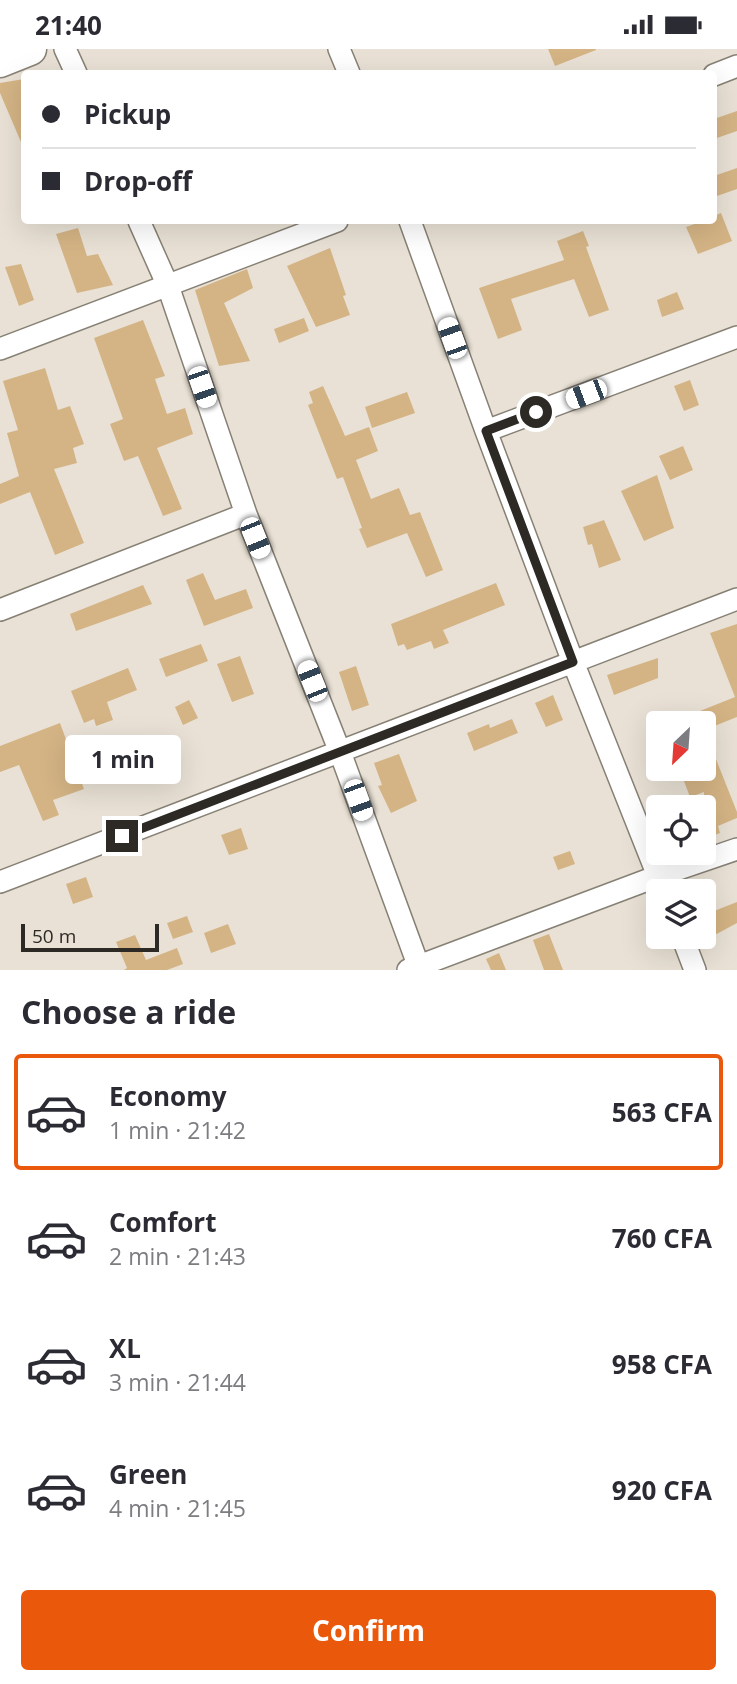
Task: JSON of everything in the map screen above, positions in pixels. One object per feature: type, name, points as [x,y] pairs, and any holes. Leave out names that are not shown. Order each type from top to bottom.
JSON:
[{"type":"main road","points":[[0,61],[30,49]]},
{"type":"street","points":[[65,49],[75,70]]},
{"type":"street","points":[[339,49],[348,70]]},
{"type":"street","points":[[717,74],[737,66]]},
{"type":"street","points":[[140,224],[168,286],[246,514],[340,752],[415,968],[541,922],[646,888]]},
{"type":"street","points":[[0,349],[329,224]]},
{"type":"street","points":[[411,224],[573,662],[659,879]]},
{"type":"street","points":[[486,431],[737,337]]},
{"type":"street","points":[[0,610],[246,514]]},
{"type":"street","points":[[0,882],[737,600]]},
{"type":"street","points":[[670,879],[737,849]]},
{"type":"street","points":[[687,949],[695,970]]},
{"type":"building","points":[[548,49],[596,49],[596,50],[555,66]]},
{"type":"building","points":[[21,80],[21,142],[0,93],[0,83]]},
{"type":"building","points":[[737,111],[737,131],[717,138],[717,118]]},
{"type":"building","points":[[737,168],[737,189],[717,196],[717,175]]},
{"type":"building","points":[[721,213],[732,241],[698,254],[686,227],[694,224],[717,224],[717,215]]},
{"type":"building","points":[[78,228],[87,256],[98,254],[113,285],[77,293],[56,234]]},
{"type":"building","points":[[583,231],[589,246],[586,247],[609,310],[589,317],[574,279],[511,299],[522,330],[498,339],[479,288],[564,260],[557,241]]},
{"type":"building","points":[[330,248],[350,315],[316,327],[287,266]]},
{"type":"building","points":[[21,264],[34,300],[19,306],[5,267]]},
{"type":"building","points":[[247,269],[253,288],[224,303],[250,361],[219,366],[195,290]]},
{"type":"building","points":[[677,292],[684,309],[662,317],[657,300]]},
{"type":"building","points":[[304,318],[309,331],[279,343],[274,329]]},
{"type":"building","points":[[143,320],[165,376],[155,379],[167,414],[185,408],[193,434],[157,448],[182,509],[163,516],[138,456],[124,461],[110,424],[123,419],[94,338]]},
{"type":"building","points":[[45,368],[58,410],[70,406],[84,444],[73,448],[77,463],[54,469],[84,543],[55,555],[30,492],[0,504],[0,484],[19,476],[7,433],[18,430],[3,381]]},
{"type":"building","points":[[690,380],[699,405],[684,411],[674,386]]},
{"type":"building","points":[[323,386],[345,436],[369,427],[378,451],[356,460],[371,499],[399,488],[410,515],[420,512],[443,570],[426,577],[407,533],[367,548],[343,477],[337,479],[308,405],[313,403],[309,392]]},
{"type":"building","points":[[407,392],[415,413],[372,428],[365,407]]},
{"type":"building","points":[[683,446],[693,470],[670,480],[659,456]]},
{"type":"building","points":[[657,475],[674,528],[644,541],[621,491]]},
{"type":"building","points":[[604,520],[621,560],[599,568],[592,544],[588,545],[583,527]]},
{"type":"building","points":[[203,573],[215,600],[246,589],[253,608],[204,626],[186,580]]},
{"type":"building","points":[[496,583],[505,605],[443,630],[449,643],[434,649],[431,641],[407,650],[404,644],[398,646],[391,624]]},
{"type":"building","points":[[143,585],[152,604],[76,631],[70,614]]},
{"type":"building","points":[[737,624],[737,717],[716,725],[716,711],[700,711],[735,697],[710,633]]},
{"type":"building","points":[[201,644],[208,661],[166,677],[159,659]]},
{"type":"building","points":[[240,656],[254,694],[232,702],[217,664]]},
{"type":"building","points":[[658,658],[658,678],[614,695],[607,675]]},
{"type":"building","points":[[356,666],[369,705],[352,711],[339,672]]},
{"type":"building","points":[[128,668],[137,690],[107,702],[113,720],[96,726],[94,719],[84,723],[71,691]]},
{"type":"building","points":[[553,695],[563,720],[546,727],[535,703]]},
{"type":"building","points":[[189,700],[198,718],[183,725],[175,707]]},
{"type":"building","points":[[512,719],[518,733],[474,751],[467,733]]},
{"type":"building","points":[[60,723],[84,789],[53,800],[59,815],[43,821],[19,765],[0,772],[0,746]]},
{"type":"building","points":[[399,754],[417,801],[391,813],[378,786],[382,785],[374,763]]},
{"type":"building","points":[[716,759],[737,818],[718,826],[720,833],[716,834],[716,795],[704,795],[704,792],[689,795],[684,781],[716,781]]},
{"type":"building","points":[[241,828],[248,849],[229,855],[221,835]]},
{"type":"building","points":[[570,851],[575,864],[558,870],[553,857]]},
{"type":"building","points":[[86,877],[93,897],[73,904],[66,884]]},
{"type":"building","points":[[737,902],[737,923],[716,934],[716,910]]},
{"type":"building","points":[[187,916],[193,932],[173,939],[167,923]]},
{"type":"building","points":[[228,924],[236,944],[211,953],[204,933]]},
{"type":"building","points":[[549,934],[563,970],[544,970],[533,940]]},
{"type":"building","points":[[135,935],[146,960],[177,948],[183,964],[167,970],[124,970],[127,968],[116,942]]},
{"type":"building","points":[[499,953],[506,970],[491,970],[486,959]]},
{"type":"route","points":[[122,836],[573,662],[486,431],[536,412]]}]
